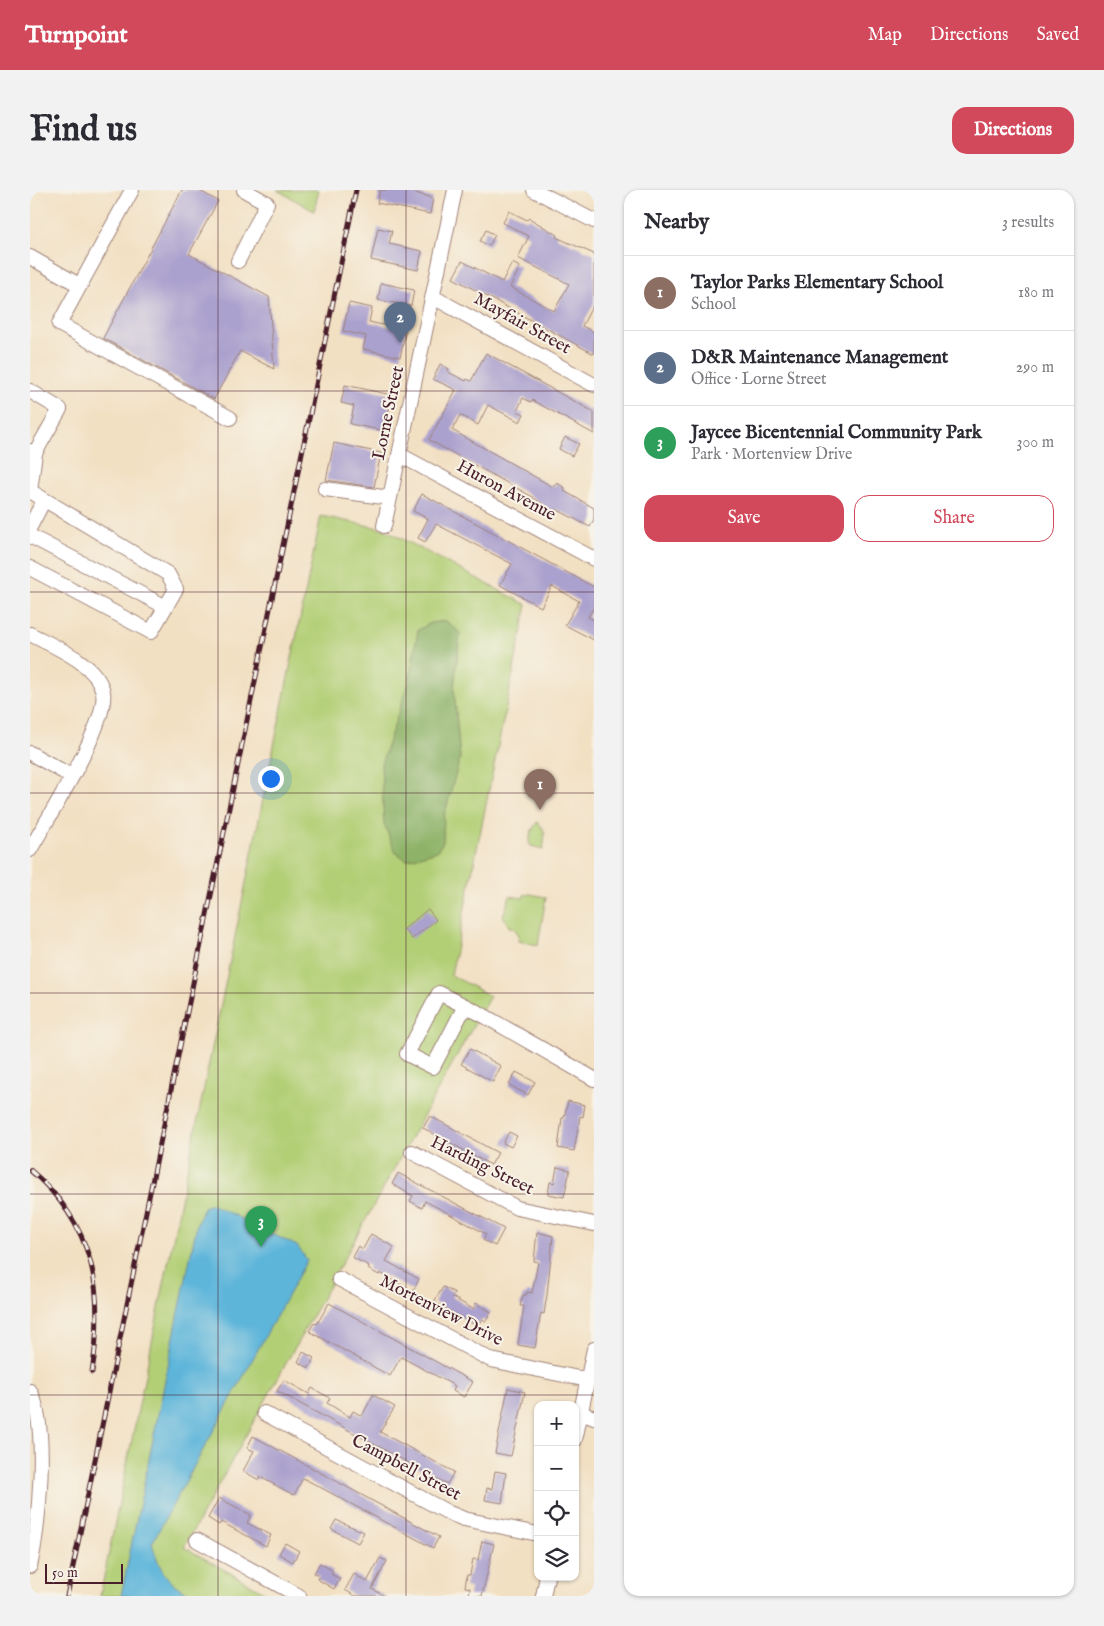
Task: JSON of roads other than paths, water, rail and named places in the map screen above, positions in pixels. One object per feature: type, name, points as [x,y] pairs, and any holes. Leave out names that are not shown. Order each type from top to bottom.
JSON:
[{"type":"street","points":[[132,190],[59,324],[230,418]]},
{"type":"street","points":[[238,261],[267,203],[244,190]]},
{"type":"street","name":"Lorne Street","points":[[384,526],[455,190]]},
{"type":"street","points":[[534,190],[594,222]]},
{"type":"street","points":[[30,257],[79,285]]},
{"type":"street","name":"Mayfair Street","points":[[433,297],[594,385]]},
{"type":"street","points":[[30,391],[60,409],[32,452],[30,491],[168,574],[176,589],[151,632],[30,568]]},
{"type":"street","name":"Huron Avenue","points":[[400,455],[594,559]]},
{"type":"street","points":[[326,489],[390,498]]},
{"type":"street","points":[[30,527],[44,500]]},
{"type":"street","points":[[30,536],[166,607]]},
{"type":"street","points":[[30,634],[85,664],[103,691],[102,713],[96,728],[70,776],[35,828],[30,850]]},
{"type":"street","points":[[30,753],[70,776]]},
{"type":"street","points":[[464,1006],[433,1067],[407,1054],[439,993],[464,1006],[594,1079]]},
{"type":"street","name":"Harding Street","points":[[412,1152],[516,1208],[594,1224]]},
{"type":"street","name":"Mortenview Drive","points":[[339,1279],[491,1360],[588,1380]]},
{"type":"street","points":[[579,1421],[594,1349]]},
{"type":"street","points":[[30,1392],[38,1421],[40,1454],[37,1539],[30,1566]]},
{"type":"street","points":[[581,1412],[594,1418]]},
{"type":"street","name":"Campbell Street","points":[[264,1413],[449,1514],[464,1519],[534,1533]]},
{"type":"street","points":[[198,1540],[299,1596]]},
{"type":"street","points":[[543,1596],[546,1581]]},
{"type":"water","points":[[211,1204],[297,1246],[307,1260],[152,1543],[158,1562],[166,1575],[176,1586],[193,1596],[121,1596],[197,1224],[204,1207]]},
{"type":"railway","points":[[67,1596],[356,190]]},
{"type":"railway","points":[[30,1170],[52,1191],[69,1213],[82,1237],[90,1261],[95,1287],[97,1314],[92,1372]]},
{"type":"place","name":"D&R Maintenance Management","points":[[400,343]]},
{"type":"place","name":"Taylor Parks Elementary School","points":[[540,810]]},
{"type":"place","name":"Jaycee Bicentennial Community Park","points":[[261,1247]]}]
